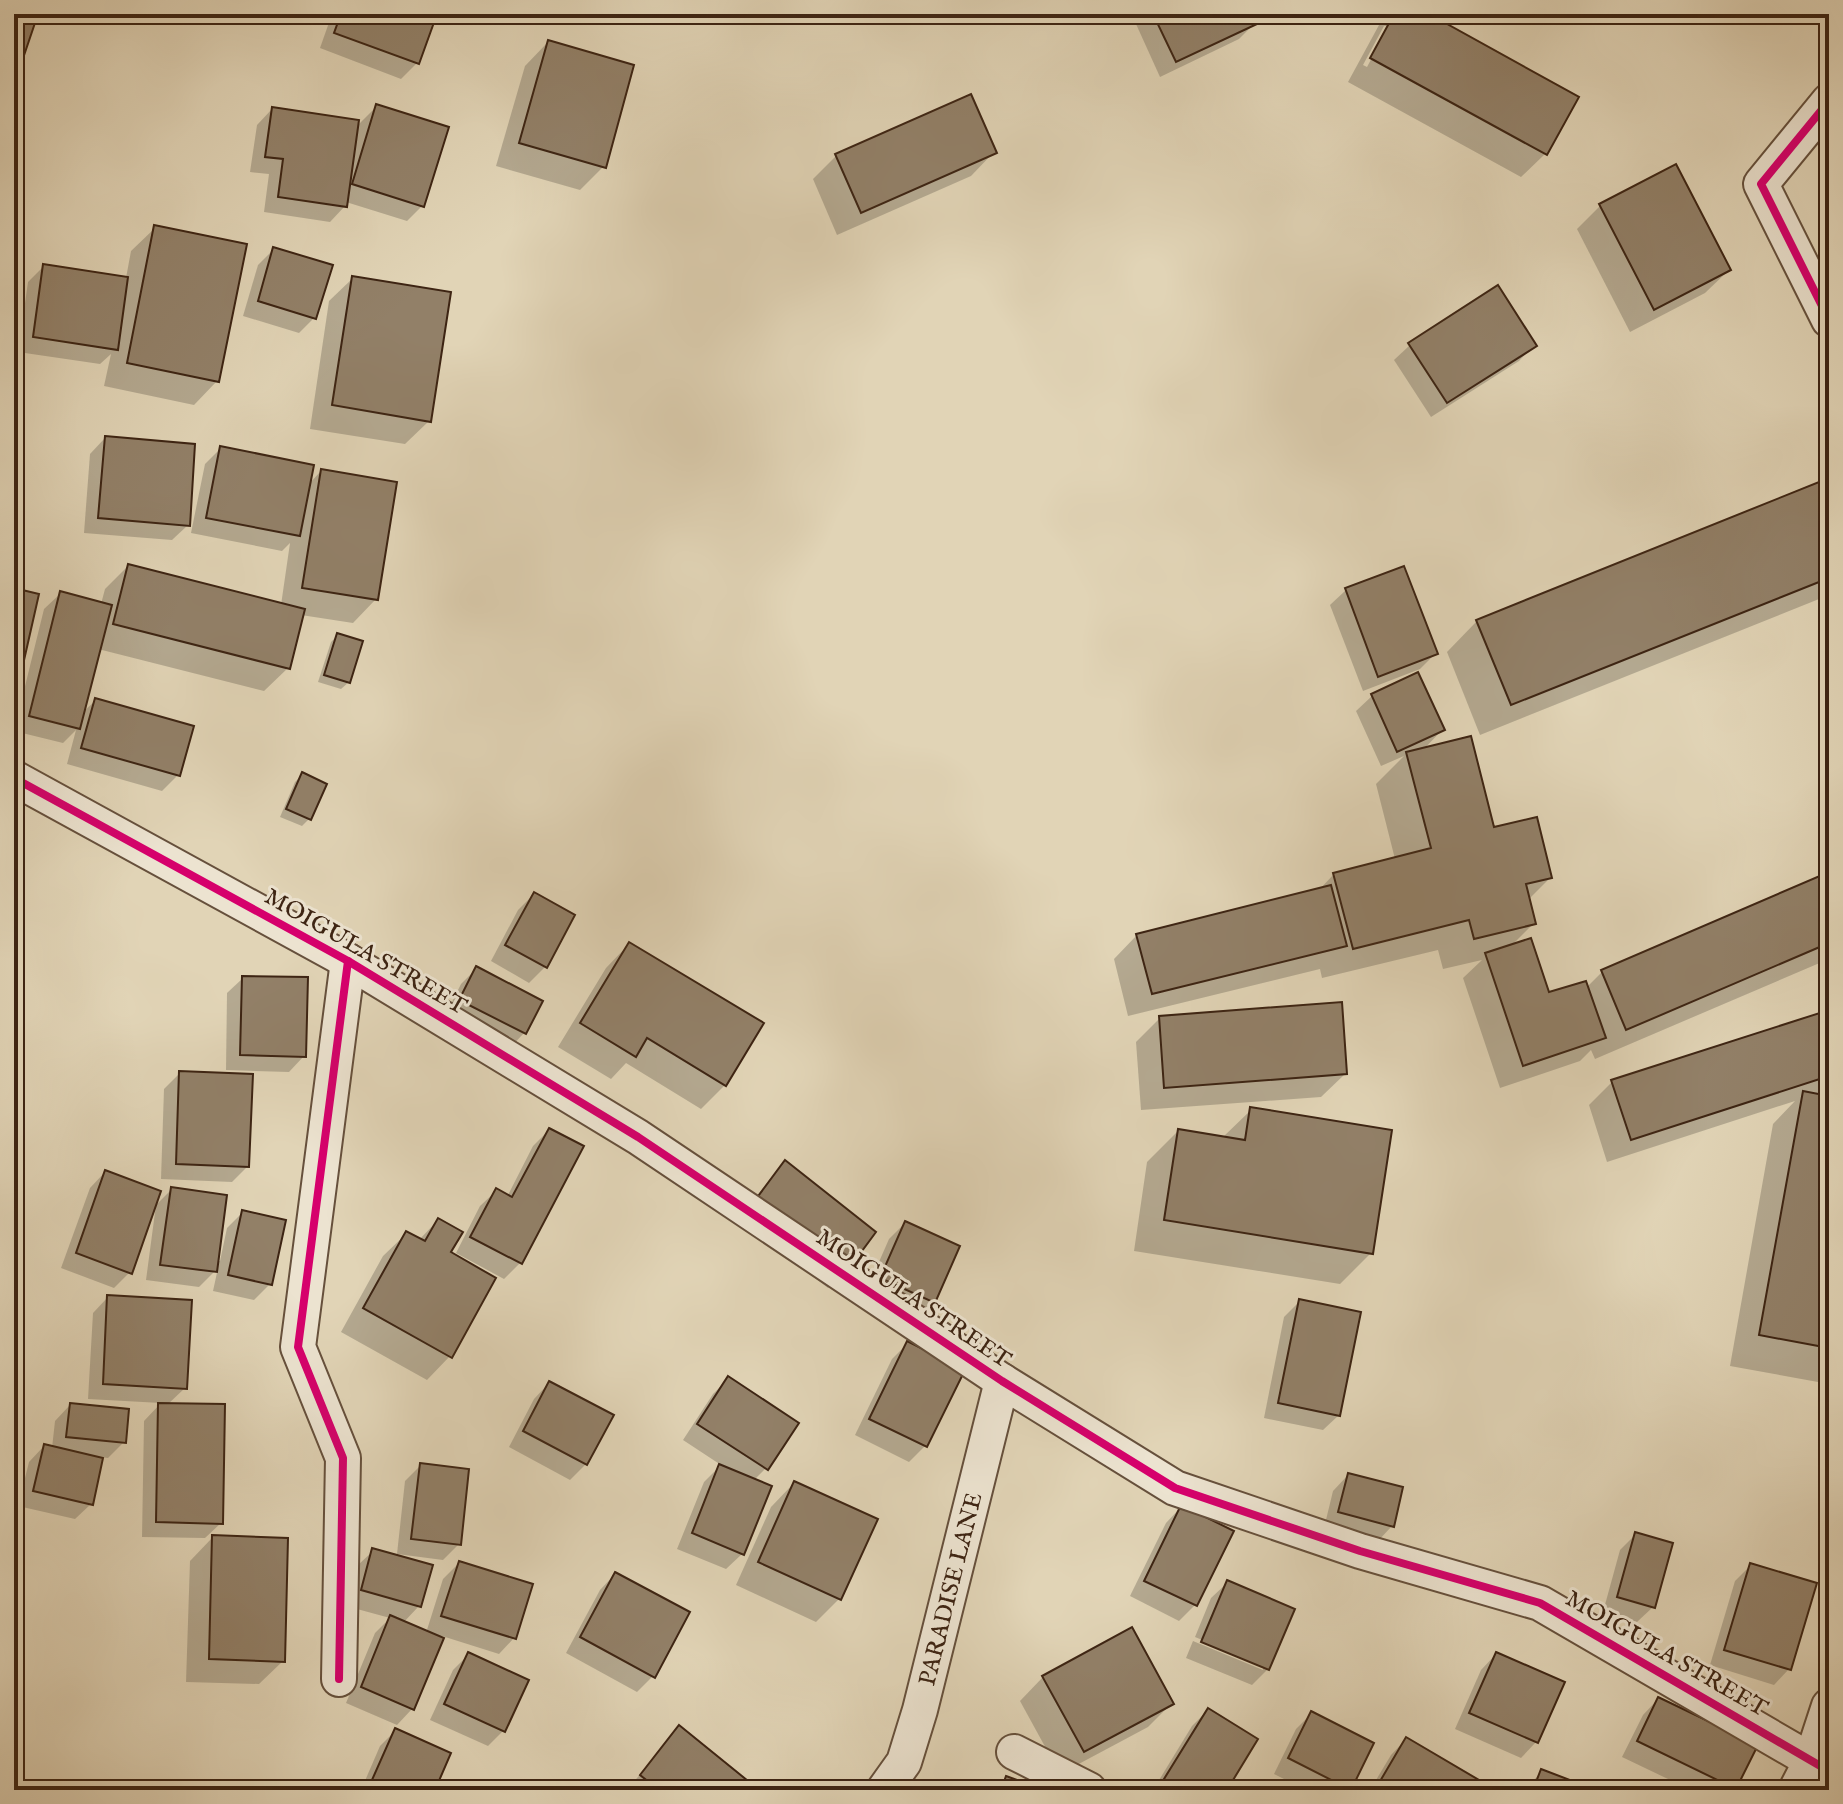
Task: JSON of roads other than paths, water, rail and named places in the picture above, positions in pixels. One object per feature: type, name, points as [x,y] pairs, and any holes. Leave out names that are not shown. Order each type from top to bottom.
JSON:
[{"type":"street","points":[[1829,101],[1761,184],[1829,320]]},
{"type":"street","name":"MOIGULA STREET","points":[[14,778],[348,961],[638,1137],[1002,1381],[1175,1488],[1360,1551],[1540,1603],[1812,1774]]},
{"type":"street","points":[[339,1679],[343,1458],[298,1347],[348,961]]},
{"type":"street","name":"PARADISE LANE","points":[[884,1790],[904,1762],[920,1710],[1002,1381]]},
{"type":"street","points":[[1812,1774],[1829,1706]]},
{"type":"street","points":[[1014,1752],[1089,1790]]}]
